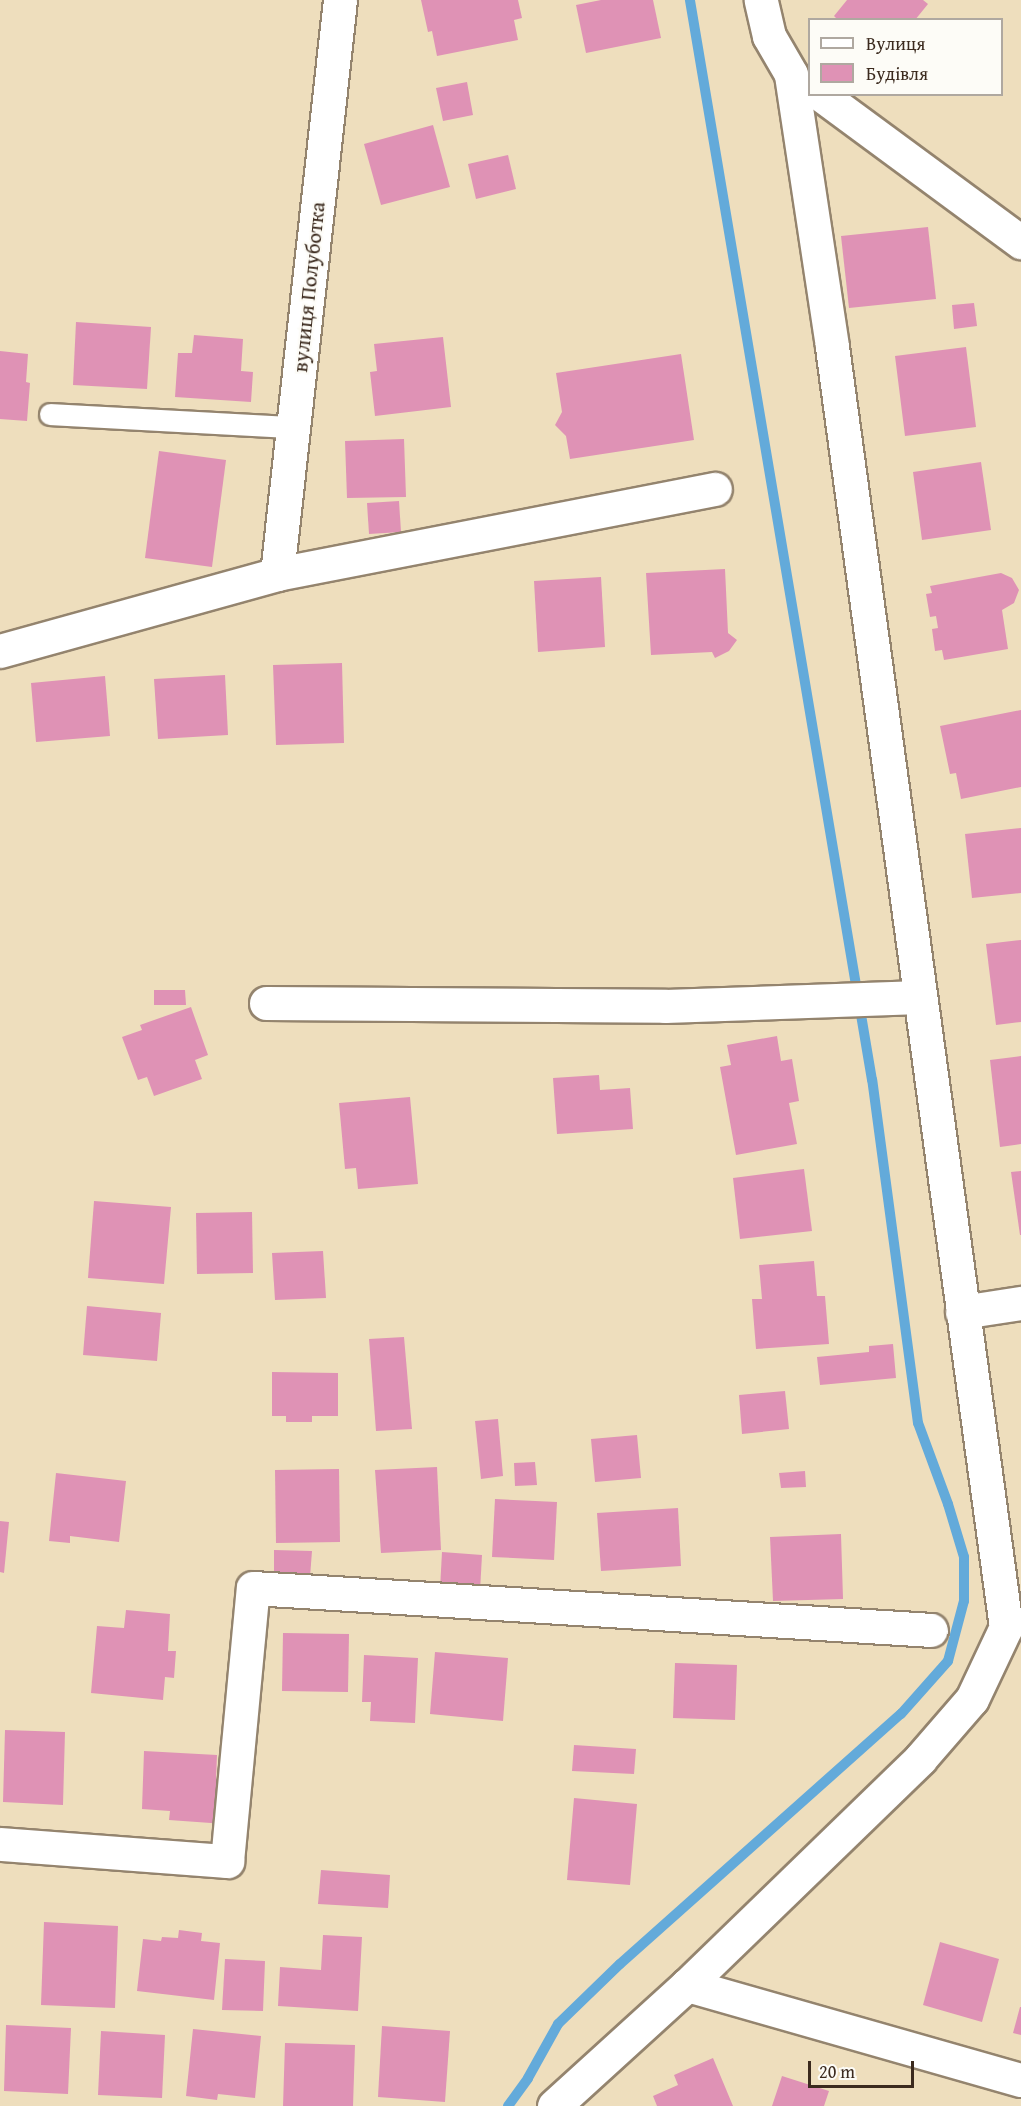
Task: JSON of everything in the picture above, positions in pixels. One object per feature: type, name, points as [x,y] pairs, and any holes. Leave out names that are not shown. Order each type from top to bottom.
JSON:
[{"type":"street","name":"вулиця Полуботка","points":[[277,574],[340,0]]},
{"type":"street","points":[[554,2106],[687,1985],[920,1759],[972,1699],[1003,1628],[832,346],[800,80],[769,36],[761,0]]},
{"type":"street","points":[[823,96],[1021,242]]},
{"type":"street","points":[[0,651],[277,574],[715,489]]},
{"type":"street","points":[[266,1003],[665,1006],[920,997]]},
{"type":"street","points":[[962,1312],[1021,1303]]},
{"type":"street","points":[[0,1844],[227,1862],[253,1588],[931,1630]]},
{"type":"street","points":[[687,1985],[1021,2080]]},
{"type":"lane","points":[[50,414],[293,427]]},
{"type":"building","points":[[421,0],[518,0],[522,18],[514,20],[518,40],[437,56],[432,31],[428,32]]},
{"type":"building","points":[[601,0],[653,0],[661,38],[586,53],[576,5]]},
{"type":"building","points":[[847,0],[923,0],[928,4],[917,18],[836,18],[834,16]]},
{"type":"building","points":[[467,82],[473,115],[443,121],[436,88]]},
{"type":"building","points":[[433,125],[450,187],[381,205],[364,144]]},
{"type":"building","points":[[508,155],[516,189],[476,199],[468,164]]},
{"type":"building","points":[[928,227],[936,299],[849,308],[841,236]]},
{"type":"building","points":[[974,303],[977,326],[954,329],[952,305]]},
{"type":"building","points":[[76,322],[151,327],[147,389],[73,385]]},
{"type":"building","points":[[194,335],[243,339],[241,371],[253,372],[251,402],[175,397],[178,353],[192,353]]},
{"type":"building","points":[[443,337],[451,407],[375,416],[370,372],[377,371],[374,344]]},
{"type":"building","points":[[966,347],[976,427],[905,436],[895,356]]},
{"type":"building","points":[[0,351],[28,354],[26,382],[30,383],[27,421],[0,419]]},
{"type":"building","points":[[681,354],[694,440],[570,459],[566,436],[555,425],[562,412],[556,373]]},
{"type":"building","points":[[404,439],[406,497],[347,498],[345,441]]},
{"type":"building","points":[[159,451],[226,460],[212,567],[145,558]]},
{"type":"building","points":[[981,462],[991,530],[922,540],[913,472]]},
{"type":"building","points":[[399,501],[401,532],[369,534],[367,503]]},
{"type":"building","points":[[725,569],[728,633],[737,640],[729,651],[715,658],[712,652],[651,655],[646,573]]},
{"type":"building","points":[[1001,573],[1012,578],[1019,590],[1014,603],[1002,610],[1008,649],[944,660],[942,650],[935,651],[932,629],[938,628],[936,616],[930,617],[926,594],[932,593],[930,586]]},
{"type":"building","points":[[601,577],[605,647],[538,652],[534,581]]},
{"type":"building","points":[[342,663],[344,743],[276,745],[273,665]]},
{"type":"building","points":[[225,675],[228,735],[158,739],[154,679]]},
{"type":"building","points":[[105,676],[110,736],[36,742],[31,683]]},
{"type":"building","points":[[1021,710],[1021,787],[961,799],[956,773],[950,774],[940,726]]},
{"type":"building","points":[[1021,828],[1021,893],[972,898],[965,834]]},
{"type":"building","points":[[1021,940],[1021,1022],[996,1025],[986,944]]},
{"type":"building","points":[[154,990],[185,990],[186,1005],[154,1005]]},
{"type":"building","points":[[191,1007],[208,1055],[195,1060],[202,1079],[154,1096],[147,1077],[138,1080],[122,1037],[142,1030],[140,1025]]},
{"type":"building","points":[[777,1036],[781,1061],[792,1059],[799,1101],[789,1103],[797,1144],[736,1155],[720,1067],[731,1065],[727,1045]]},
{"type":"building","points":[[1021,1056],[1021,1144],[1000,1147],[990,1060]]},
{"type":"building","points":[[599,1075],[600,1090],[630,1088],[633,1129],[557,1134],[553,1078]]},
{"type":"building","points":[[410,1097],[418,1184],[358,1189],[356,1168],[345,1169],[339,1103]]},
{"type":"building","points":[[804,1169],[812,1231],[740,1239],[733,1178]]},
{"type":"building","points":[[1021,1171],[1021,1235],[1020,1235],[1011,1172]]},
{"type":"building","points":[[94,1201],[171,1207],[164,1284],[88,1278]]},
{"type":"building","points":[[252,1212],[253,1273],[197,1274],[196,1213]]},
{"type":"building","points":[[323,1251],[326,1298],[275,1300],[272,1253]]},
{"type":"building","points":[[814,1261],[817,1296],[825,1296],[829,1344],[756,1349],[752,1299],[762,1299],[759,1265]]},
{"type":"building","points":[[87,1306],[161,1313],[157,1361],[83,1355]]},
{"type":"building","points":[[404,1337],[412,1429],[376,1431],[369,1339]]},
{"type":"building","points":[[893,1344],[896,1378],[820,1385],[817,1357],[869,1352],[869,1346]]},
{"type":"building","points":[[272,1372],[338,1373],[338,1416],[312,1416],[312,1422],[286,1422],[286,1416],[272,1416]]},
{"type":"building","points":[[785,1391],[789,1429],[742,1434],[739,1395]]},
{"type":"building","points":[[498,1419],[503,1476],[481,1479],[475,1421]]},
{"type":"building","points":[[637,1435],[641,1478],[595,1482],[591,1439]]},
{"type":"building","points":[[535,1462],[537,1485],[515,1486],[514,1463]]},
{"type":"building","points":[[437,1467],[441,1550],[381,1553],[375,1470]]},
{"type":"building","points":[[339,1469],[340,1542],[276,1543],[275,1470]]},
{"type":"building","points":[[805,1471],[806,1487],[781,1488],[779,1473]]},
{"type":"building","points":[[56,1473],[126,1481],[119,1542],[70,1536],[70,1543],[49,1541]]},
{"type":"building","points":[[495,1499],[557,1502],[554,1560],[492,1557]]},
{"type":"building","points":[[678,1508],[681,1566],[601,1571],[597,1513]]},
{"type":"building","points":[[0,1521],[9,1522],[4,1573],[0,1572]]},
{"type":"building","points":[[841,1534],[843,1599],[773,1601],[770,1537]]},
{"type":"building","points":[[274,1550],[312,1551],[310,1577],[274,1575]]},
{"type":"building","points":[[442,1552],[482,1555],[480,1591],[440,1589]]},
{"type":"building","points":[[126,1610],[170,1614],[168,1651],[176,1651],[174,1678],[165,1677],[163,1700],[91,1693],[97,1626],[124,1628]]},
{"type":"building","points":[[283,1633],[349,1634],[348,1692],[282,1691]]},
{"type":"building","points":[[435,1652],[508,1658],[503,1721],[430,1714]]},
{"type":"building","points":[[364,1655],[418,1658],[415,1723],[370,1721],[371,1702],[362,1702]]},
{"type":"building","points":[[675,1663],[737,1665],[735,1720],[673,1718]]},
{"type":"building","points":[[5,1730],[65,1732],[63,1805],[3,1802]]},
{"type":"building","points":[[574,1745],[636,1749],[634,1774],[572,1771]]},
{"type":"building","points":[[144,1751],[217,1755],[216,1779],[227,1780],[225,1824],[169,1820],[170,1811],[142,1809]]},
{"type":"building","points":[[574,1798],[637,1804],[630,1885],[567,1880]]},
{"type":"building","points":[[321,1870],[390,1875],[388,1908],[318,1904]]},
{"type":"building","points":[[44,1922],[118,1926],[115,2008],[41,2005]]},
{"type":"building","points":[[179,1930],[202,1933],[201,1941],[220,1943],[214,2000],[137,1991],[143,1939],[161,1941],[162,1937],[178,1938]]},
{"type":"building","points":[[323,1935],[362,1937],[358,2011],[278,2006],[280,1967],[321,1970]]},
{"type":"building","points":[[940,1942],[999,1959],[982,2022],[923,2005]]},
{"type":"building","points":[[225,1959],[265,1961],[263,2011],[222,2010]]},
{"type":"building","points":[[1021,2007],[1021,2035],[1013,2033]]},
{"type":"building","points":[[6,2025],[71,2028],[68,2094],[4,2091]]},
{"type":"building","points":[[382,2026],[450,2031],[445,2102],[378,2097]]},
{"type":"building","points":[[193,2029],[261,2036],[255,2098],[218,2094],[217,2100],[186,2096]]},
{"type":"building","points":[[101,2031],[165,2035],[162,2098],[98,2095]]},
{"type":"building","points":[[285,2043],[355,2045],[353,2106],[283,2106]]},
{"type":"building","points":[[713,2058],[733,2106],[657,2106],[653,2096],[678,2085],[674,2075]]},
{"type":"building","points":[[782,2076],[829,2091],[824,2106],[772,2106]]},
{"type":"waterway","points":[[508,2106],[528,2078],[558,2024],[620,1964],[901,1714],[948,1661],[964,1601],[964,1557],[948,1504],[918,1423],[872,1080],[690,0]]}]
